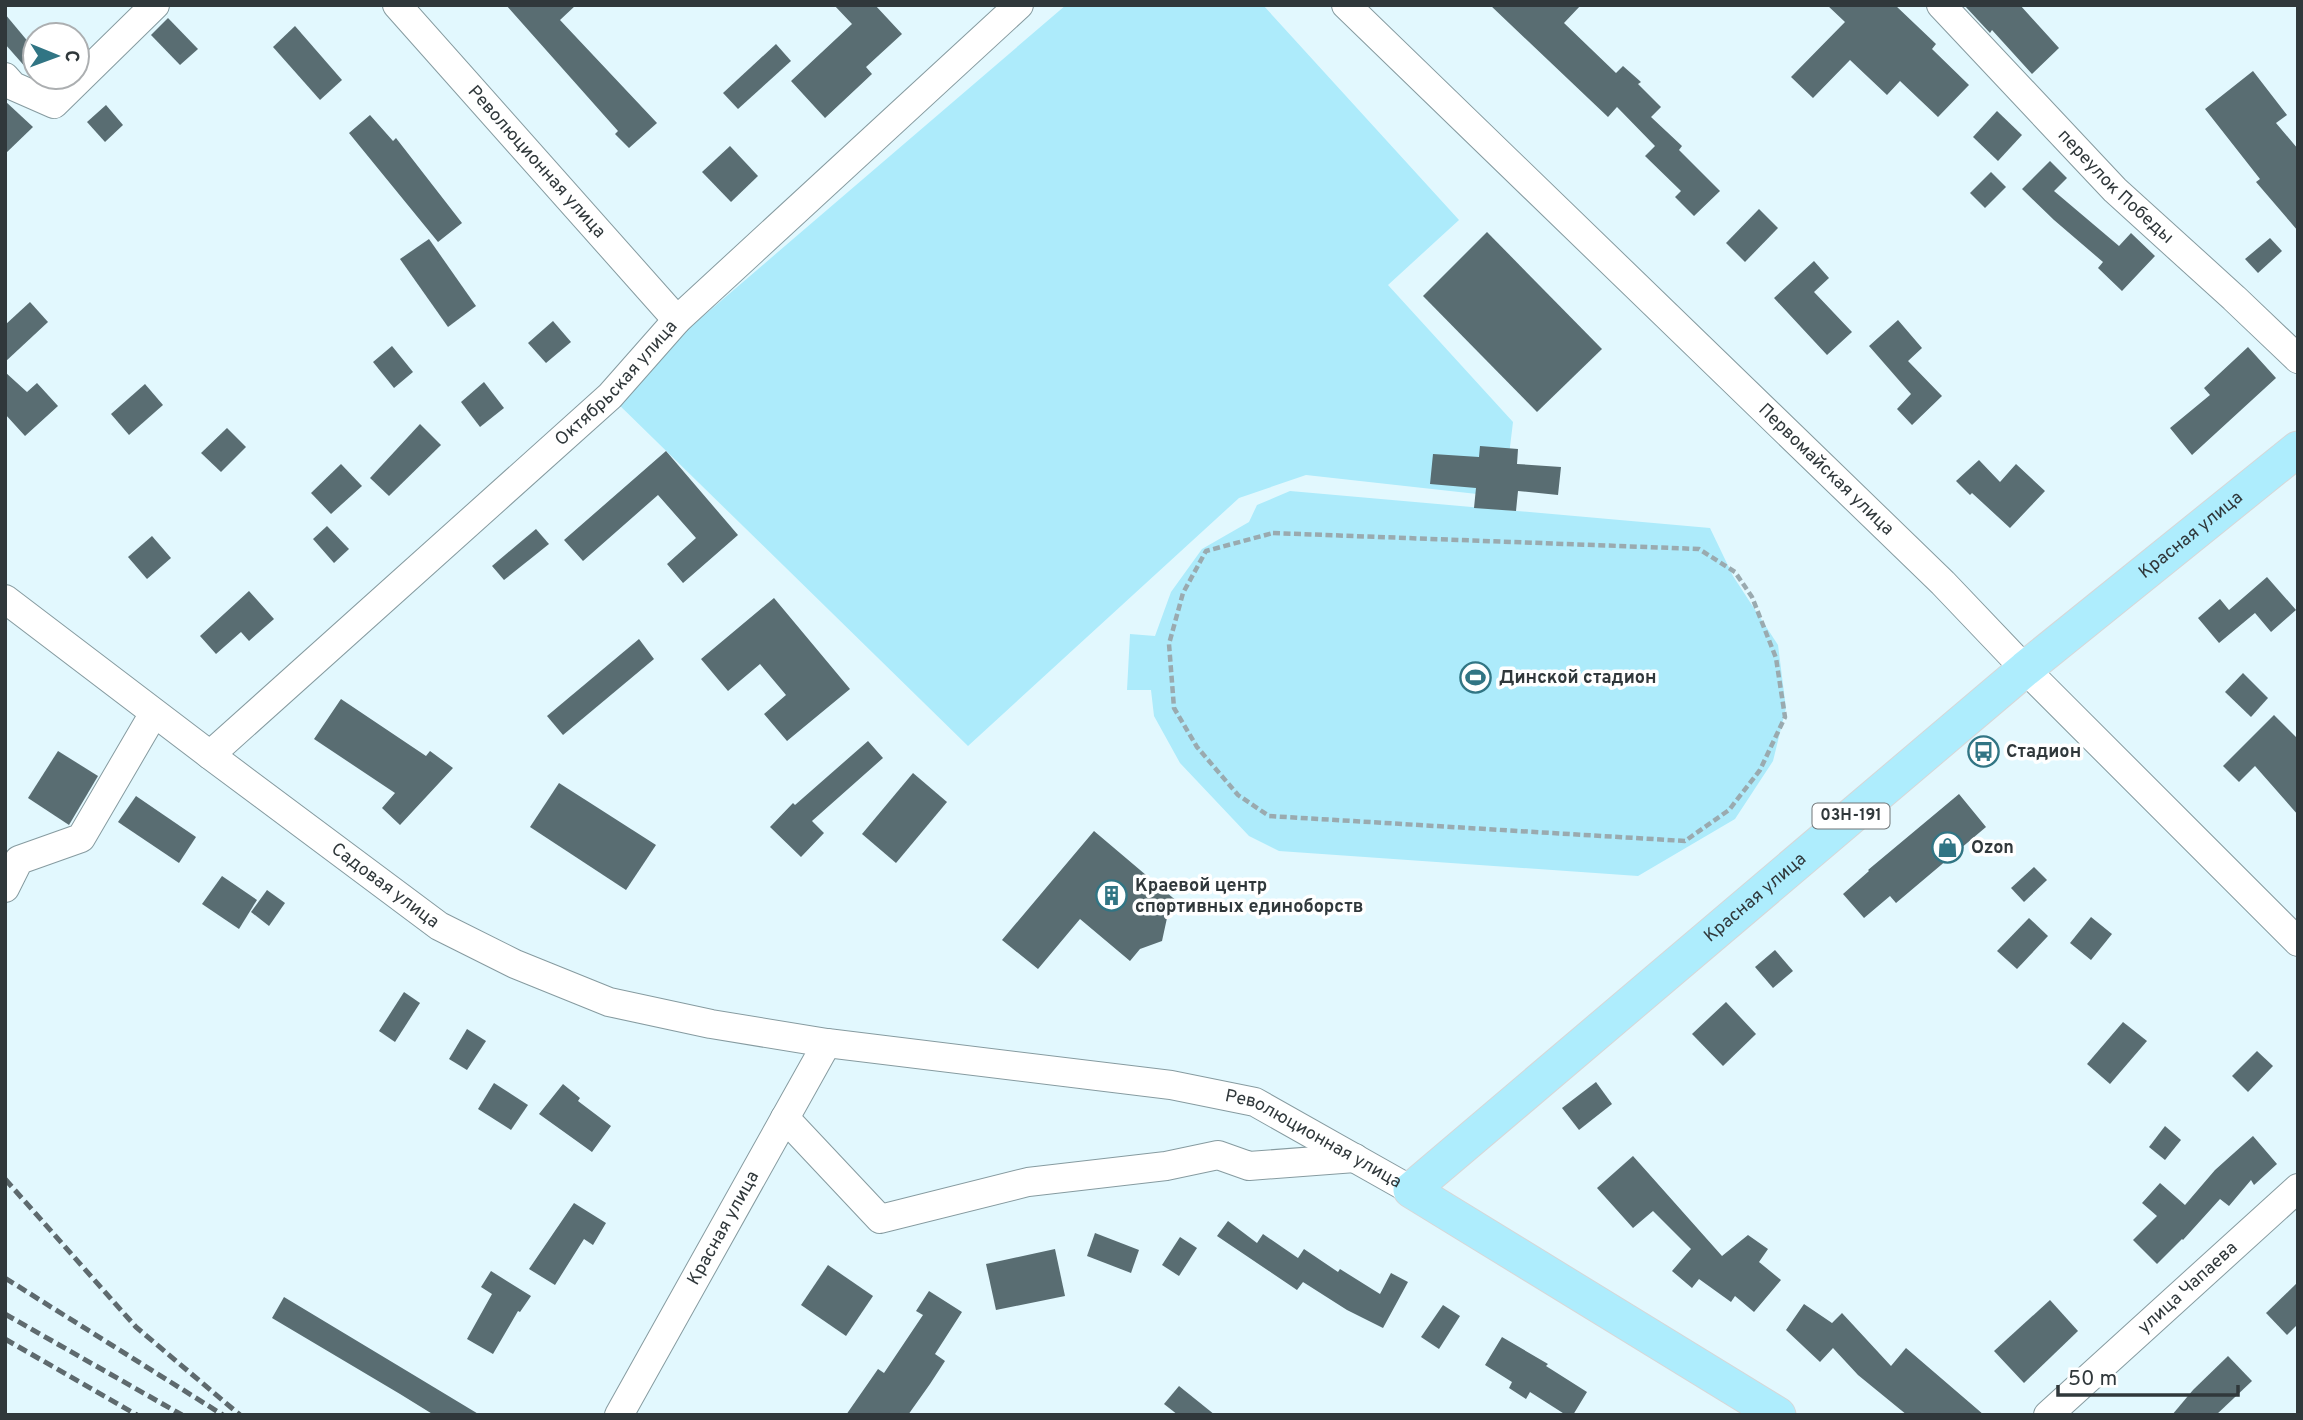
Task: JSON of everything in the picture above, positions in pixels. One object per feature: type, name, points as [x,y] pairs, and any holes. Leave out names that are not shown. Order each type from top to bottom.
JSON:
[{"type":"main road","name":"Красная улица","points":[[1411,1190],[2025,669],[2298,449]]},
{"type":"main road","name":"Революционная улица","points":[[1411,1190],[1778,1415]]},
{"type":"street","points":[[5,77],[13,86],[54,104],[155,5]]},
{"type":"street","name":"Революционная улица","points":[[397,5],[677,320]]},
{"type":"street","name":"Октябрьская улица","points":[[210,755],[610,396],[677,320],[1019,5]]},
{"type":"street","name":"Первомайская улица","points":[[1346,5],[1943,583],[2025,669],[2298,942]]},
{"type":"street","name":"переулок Победы","points":[[1941,5],[2115,190],[2298,359]]},
{"type":"street","name":"Садовая улица","points":[[5,598],[439,926],[515,964],[609,1002],[710,1024],[827,1043]]},
{"type":"street","points":[[5,888],[19,860],[81,838],[154,713]]},
{"type":"street","name":"Революционная улица","points":[[827,1043],[1171,1085],[1255,1102],[1411,1190]]},
{"type":"street","name":"Красная улица","points":[[619,1415],[827,1043]]},
{"type":"street","points":[[785,1118],[880,1219],[1028,1182],[1166,1166],[1217,1155],[1249,1166],[1355,1158]]},
{"type":"street","name":"улица Чапаева","points":[[2048,1415],[2298,1188]]},
{"type":"path","points":[[1273,533],[1699,549],[1735,572],[1752,597],[1776,659],[1785,717],[1760,770],[1729,810],[1685,841],[1269,816],[1238,795],[1197,747],[1174,708],[1169,644],[1183,593],[1206,551],[1273,533]]},
{"type":"shaded area","points":[[1066,5],[1263,5],[1459,220],[1388,285],[1513,422],[1504,497],[1306,475],[1239,498],[968,746],[610,396]]},
{"type":"shaded area","points":[[1290,491],[1710,528],[1733,576],[1778,645],[1786,708],[1773,761],[1735,819],[1638,876],[1279,851],[1249,836],[1180,763],[1154,716],[1151,690],[1127,690],[1130,634],[1155,636],[1171,592],[1202,549],[1249,522],[1257,505]]},
{"type":"building","points":[[506,5],[576,5],[560,20],[657,123],[629,148],[615,134],[618,131]]},
{"type":"building","points":[[834,5],[875,5],[902,34],[866,67],[872,74],[825,118],[791,81],[852,24]]},
{"type":"building","points":[[1490,5],[1581,5],[1564,23],[1616,73],[1623,66],[1641,82],[1638,84],[1661,107],[1651,117],[1682,146],[1679,150],[1720,191],[1694,216],[1675,197],[1681,191],[1645,156],[1655,146],[1617,107],[1608,117]]},
{"type":"building","points":[[1827,5],[1895,5],[1936,44],[1932,49],[1969,85],[1938,117],[1900,81],[1887,95],[1850,60],[1813,98],[1791,77],[1845,22]]},
{"type":"building","points":[[1964,5],[2020,5],[2059,48],[2032,74],[1992,30],[1990,33]]},
{"type":"building","points":[[5,14],[21,33],[21,62],[5,44]]},
{"type":"building","points":[[168,18],[198,49],[180,65],[151,35]]},
{"type":"building","points":[[295,26],[342,80],[320,100],[273,47]]},
{"type":"building","points":[[776,44],[791,61],[738,109],[723,93]]},
{"type":"building","points":[[2253,71],[2287,115],[2276,123],[2298,149],[2298,231],[2256,182],[2260,179],[2205,109]]},
{"type":"building","points":[[5,101],[33,127],[5,154]]},
{"type":"building","points":[[106,105],[123,125],[105,142],[87,122]]},
{"type":"building","points":[[1997,111],[2022,135],[1998,161],[1973,137]]},
{"type":"building","points":[[370,115],[393,141],[396,138],[462,223],[438,242],[349,133]]},
{"type":"building","points":[[730,146],[758,176],[731,202],[702,172]]},
{"type":"building","points":[[2050,161],[2067,178],[2054,191],[2119,246],[2131,233],[2155,256],[2122,291],[2098,268],[2103,262],[2022,189]]},
{"type":"building","points":[[1991,172],[2006,187],[1985,208],[1970,193]]},
{"type":"building","points":[[1759,209],[1778,228],[1745,262],[1726,243]]},
{"type":"building","points":[[1487,232],[1602,349],[1537,412],[1423,296]]},
{"type":"building","points":[[2270,238],[2282,251],[2258,273],[2245,259]]},
{"type":"building","points":[[429,239],[476,306],[448,327],[400,259]]},
{"type":"building","points":[[1814,261],[1829,278],[1814,292],[1852,332],[1827,355],[1774,298]]},
{"type":"building","points":[[30,302],[48,322],[5,362],[5,325]]},
{"type":"building","points":[[1898,320],[1922,348],[1908,361],[1942,396],[1912,425],[1897,409],[1911,394],[1869,346]]},
{"type":"building","points":[[553,321],[571,342],[546,363],[528,343]]},
{"type":"building","points":[[392,346],[413,372],[394,388],[373,362]]},
{"type":"building","points":[[2248,347],[2276,378],[2192,455],[2170,428],[2210,395],[2204,388]]},
{"type":"building","points":[[5,372],[27,392],[37,383],[58,406],[25,436],[5,414]]},
{"type":"building","points":[[484,382],[504,408],[480,427],[461,402]]},
{"type":"building","points":[[145,384],[163,405],[129,435],[111,414]]},
{"type":"building","points":[[420,424],[441,445],[389,496],[370,478]]},
{"type":"building","points":[[227,428],[246,447],[221,472],[201,453]]},
{"type":"building","points":[[1480,446],[1518,449],[1517,464],[1561,467],[1558,495],[1518,491],[1516,511],[1474,508],[1476,488],[1430,484],[1433,454],[1479,457]]},
{"type":"building","points":[[666,451],[738,535],[683,583],[667,564],[696,538],[658,495],[583,561],[564,540]]},
{"type":"building","points":[[1979,460],[2000,482],[2016,464],[2045,491],[2010,528],[1956,481]]},
{"type":"building","points":[[341,464],[362,486],[331,514],[311,493]]},
{"type":"building","points":[[327,526],[349,549],[334,563],[313,539]]},
{"type":"building","points":[[536,529],[549,544],[504,580],[492,566]]},
{"type":"building","points":[[152,536],[171,558],[147,579],[128,557]]},
{"type":"building","points":[[2267,577],[2296,610],[2271,632],[2255,613],[2219,643],[2198,618],[2220,599],[2229,610]]},
{"type":"building","points":[[249,591],[274,619],[249,641],[241,632],[216,654],[200,636]]},
{"type":"building","points":[[774,598],[850,689],[787,741],[764,714],[786,695],[760,664],[728,691],[701,659]]},
{"type":"building","points":[[639,639],[654,659],[563,735],[547,716]]},
{"type":"building","points":[[2243,673],[2268,698],[2251,717],[2225,692]]},
{"type":"building","points":[[341,699],[426,756],[430,751],[453,768],[400,825],[382,808],[395,793],[314,739]]},
{"type":"building","points":[[2274,715],[2298,739],[2298,815],[2255,766],[2239,782],[2223,766]]},
{"type":"building","points":[[868,741],[883,758],[812,821],[824,833],[801,857],[770,827],[793,803],[795,805]]},
{"type":"building","points":[[58,751],[98,776],[69,825],[28,798]]},
{"type":"building","points":[[913,773],[947,802],[896,863],[862,834]]},
{"type":"building","points":[[559,783],[656,845],[626,890],[530,827]]},
{"type":"building","points":[[1959,794],[1986,827],[1896,903],[1890,896],[1864,918],[1843,894]]},
{"type":"building","points":[[136,796],[196,837],[179,863],[118,822]]},
{"type":"building","name":"Краевой центр спортивных единоборств","points":[[1094,831],[1179,903],[1167,918],[1162,941],[1140,949],[1130,961],[1080,919],[1038,969],[1002,940]]},
{"type":"building","points":[[2034,867],[2047,880],[2024,902],[2011,888]]},
{"type":"building","points":[[222,876],[257,900],[239,929],[202,904]]},
{"type":"building","points":[[267,890],[285,903],[269,926],[251,912]]},
{"type":"building","points":[[2091,917],[2112,934],[2091,960],[2070,943]]},
{"type":"building","points":[[2029,918],[2048,936],[2017,969],[1997,951]]},
{"type":"building","points":[[1775,950],[1793,971],[1773,988],[1755,967]]},
{"type":"building","points":[[404,992],[420,1003],[395,1042],[379,1031]]},
{"type":"building","points":[[1726,1002],[1756,1034],[1723,1066],[1692,1034]]},
{"type":"building","points":[[2123,1022],[2147,1041],[2110,1084],[2087,1064]]},
{"type":"building","points":[[467,1029],[486,1041],[467,1070],[449,1059]]},
{"type":"building","points":[[2257,1051],[2273,1066],[2248,1092],[2232,1076]]},
{"type":"building","points":[[1596,1082],[1612,1104],[1579,1130],[1562,1108]]},
{"type":"building","points":[[494,1083],[528,1105],[511,1130],[478,1109]]},
{"type":"building","points":[[563,1084],[580,1098],[578,1101],[611,1126],[592,1152],[539,1114]]},
{"type":"building","points":[[2165,1126],[2181,1140],[2165,1160],[2149,1147]]},
{"type":"building","points":[[2253,1136],[2277,1164],[2254,1185],[2251,1180],[2229,1206],[2220,1199],[2157,1264],[2133,1240],[2157,1216],[2142,1203],[2160,1183],[2185,1205],[2215,1170]]},
{"type":"building","points":[[1633,1156],[1722,1256],[1748,1235],[1768,1249],[1759,1262],[1781,1280],[1754,1312],[1735,1296],[1731,1302],[1699,1279],[1692,1288],[1672,1271],[1691,1249],[1653,1211],[1633,1228],[1597,1188]]},
{"type":"building","points":[[574,1203],[606,1223],[593,1245],[584,1239],[555,1285],[529,1269]]},
{"type":"building","points":[[1228,1221],[1257,1243],[1263,1234],[1298,1258],[1304,1249],[1338,1272],[1340,1269],[1380,1294],[1391,1273],[1408,1282],[1383,1328],[1347,1310],[1303,1282],[1297,1290],[1217,1236]]},
{"type":"building","points":[[1095,1233],[1139,1250],[1131,1273],[1087,1256]]},
{"type":"building","points":[[1180,1237],[1197,1248],[1179,1276],[1162,1265]]},
{"type":"building","points":[[1055,1249],[1065,1296],[996,1310],[986,1264]]},
{"type":"building","points":[[828,1265],[873,1296],[846,1336],[801,1305]]},
{"type":"building","points":[[491,1271],[531,1296],[520,1312],[518,1311],[493,1354],[467,1339],[492,1294],[481,1287]]},
{"type":"building","points":[[2298,1282],[2298,1324],[2287,1335],[2266,1313]]},
{"type":"building","points":[[929,1291],[962,1312],[935,1354],[945,1361],[930,1384],[908,1415],[846,1415],[878,1369],[884,1373],[923,1315],[916,1311]]},
{"type":"building","points":[[284,1297],[480,1415],[434,1415],[272,1318]]},
{"type":"building","points":[[2050,1300],[2078,1331],[2024,1383],[1994,1351]]},
{"type":"building","points":[[1804,1304],[1832,1323],[1842,1313],[1891,1366],[1906,1348],[1984,1415],[1907,1415],[1858,1375],[1833,1348],[1820,1362],[1786,1330]]},
{"type":"building","points":[[1443,1305],[1460,1316],[1439,1349],[1421,1337]]},
{"type":"building","points":[[1502,1337],[1548,1364],[1546,1366],[1587,1392],[1573,1415],[1566,1415],[1530,1392],[1526,1399],[1509,1388],[1512,1382],[1485,1365]]},
{"type":"building","points":[[2228,1356],[2252,1381],[2216,1415],[2172,1415],[2193,1390]]},
{"type":"building","points":[[1179,1386],[1215,1415],[1178,1415],[1164,1404]]},
{"type":"railway","points":[[5,1179],[136,1327],[240,1415]]},
{"type":"railway","points":[[5,1278],[223,1415]]},
{"type":"railway","points":[[5,1314],[182,1415]]},
{"type":"railway","points":[[5,1339],[137,1415]]},
{"type":"place","name":"Динской стадион","points":[[1476,678]]},
{"type":"place","name":"Стадион","points":[[1983,752]]},
{"type":"place","name":"Ozon","points":[[1948,848]]},
{"type":"place","name":"Краевой центр спортивных единоборств","points":[[1112,896]]}]
